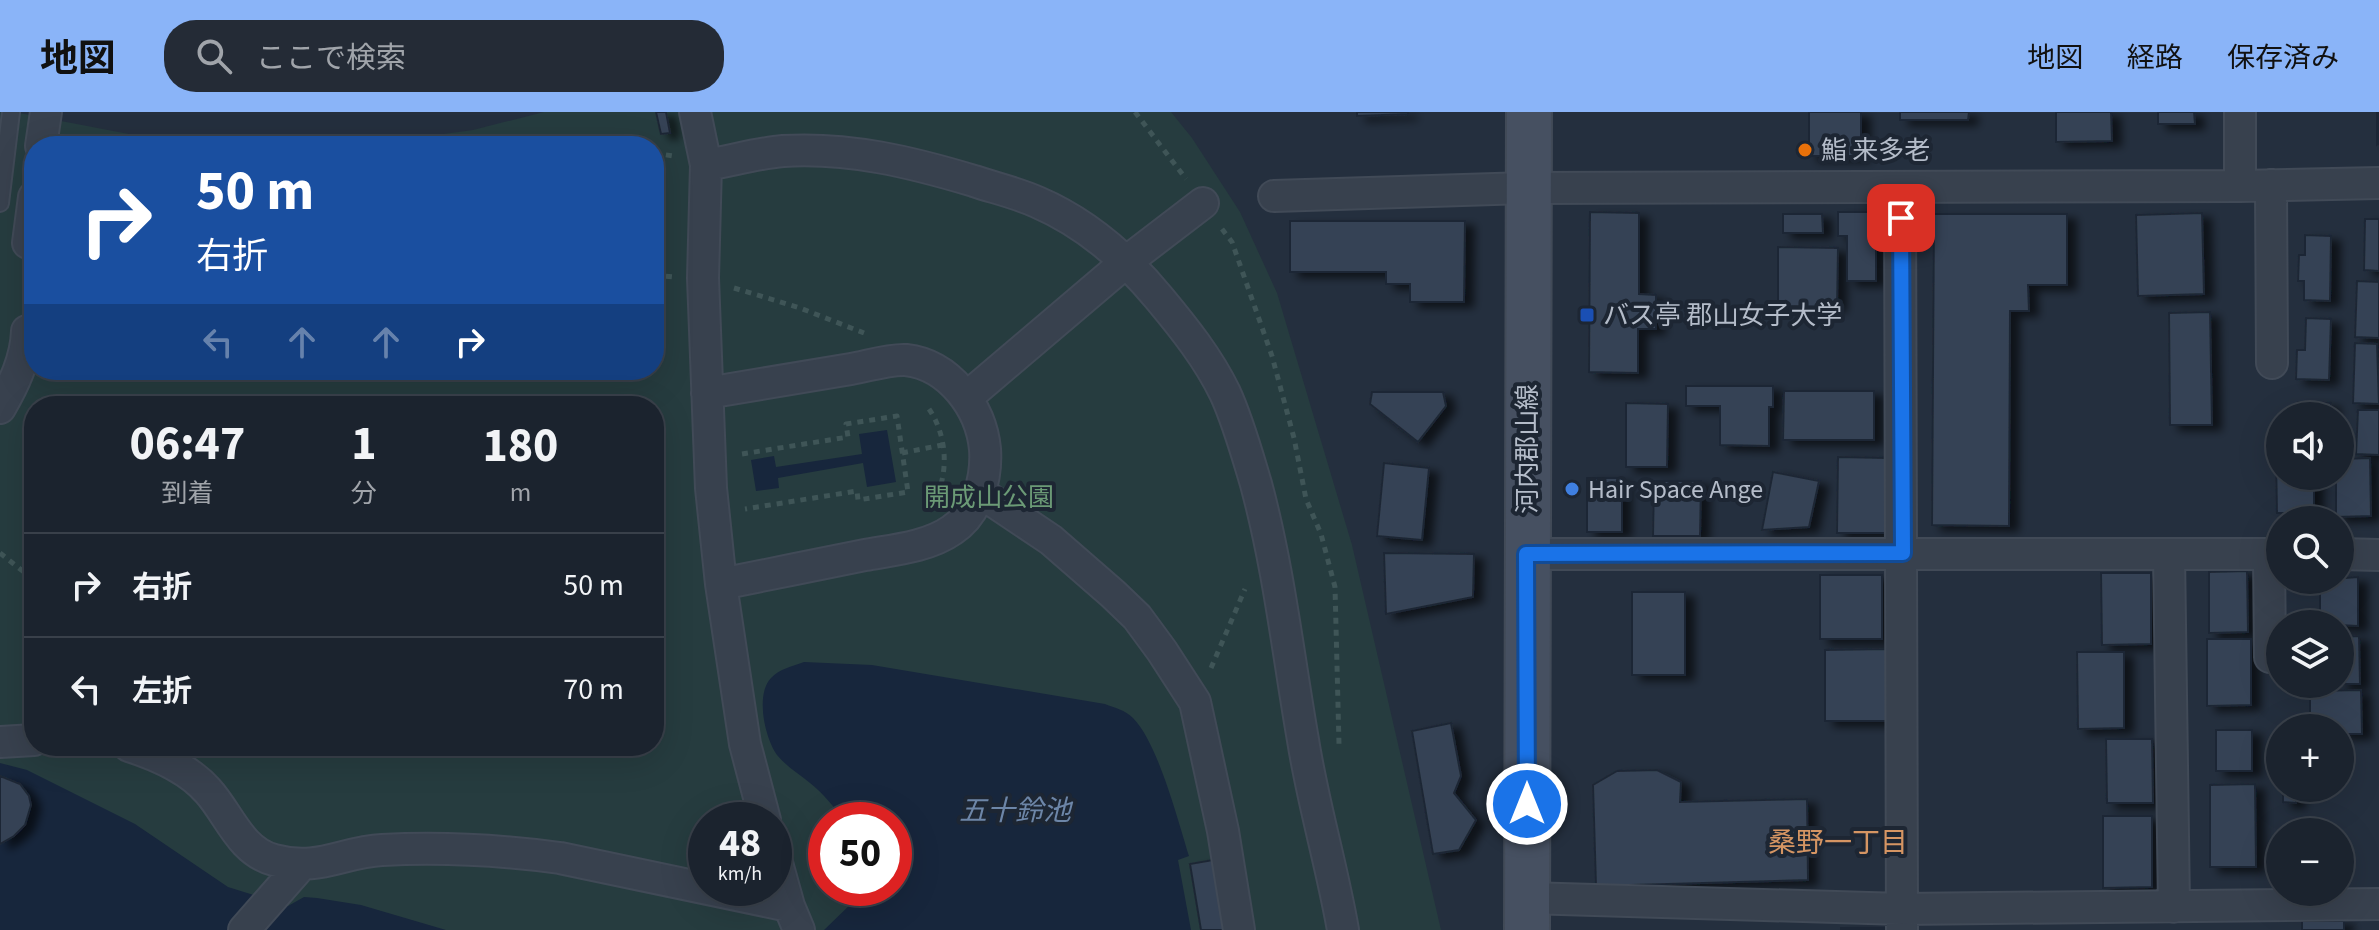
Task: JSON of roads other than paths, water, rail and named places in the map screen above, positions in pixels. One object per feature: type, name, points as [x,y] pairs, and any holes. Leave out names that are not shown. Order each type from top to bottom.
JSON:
[{"type":"main road","name":"河内郡山線","points":[[1527,914],[1529,112]]},
{"type":"street","points":[[42,136],[46,112]]},
{"type":"street","points":[[695,112],[706,165],[703,278],[713,513],[745,744],[760,802]]},
{"type":"street","points":[[2240,112],[2240,186]]},
{"type":"street","points":[[706,165],[780,151],[826,151],[886,157],[1037,202],[1069,218],[1105,243],[1139,273],[1198,346],[1225,393],[1251,468],[1270,535],[1282,595],[1303,741],[1343,930]]},
{"type":"street","points":[[1274,196],[1529,188],[2379,183]]},
{"type":"street","points":[[2271,185],[2272,363]]},
{"type":"street","points":[[1900,188],[1902,920]]},
{"type":"street","points":[[966,398],[1126,262],[1203,203]]},
{"type":"street","points":[[0,408],[12,388],[24,355]]},
{"type":"street","points":[[707,393],[905,360],[946,377],[966,398],[981,425],[985,450],[981,493],[956,528],[944,535],[920,544],[721,584]]},
{"type":"street","points":[[981,493],[1051,540],[1137,617],[1195,702],[1223,831],[1239,930]]},
{"type":"street","points":[[1526,554],[2266,554]]},
{"type":"street","points":[[2169,554],[2174,907]]},
{"type":"street","points":[[2354,554],[2379,555]]},
{"type":"street","points":[[0,742],[24,741]]},
{"type":"street","points":[[156,756],[189,774],[208,791],[245,842],[259,854],[273,860],[302,864],[331,863],[379,850],[521,853],[560,858],[794,918]]},
{"type":"street","points":[[244,930],[302,864]]},
{"type":"street","points":[[1527,914],[1902,920],[2174,907],[2379,904]]},
{"type":"lane","points":[[0,203],[11,112]]},
{"type":"water","points":[[887,430],[896,482],[867,487],[863,463],[778,478],[779,488],[756,491],[751,460],[774,456],[776,467],[862,454],[859,434]]},
{"type":"water","name":"五十鈴池","points":[[804,662],[872,665],[1105,704],[1127,713],[1142,730],[1159,763],[1189,856],[1178,860],[1191,930],[824,930],[849,906],[912,906],[912,802],[829,802],[777,755],[766,728],[764,695],[771,678],[786,668]]},
{"type":"water","points":[[0,763],[27,770],[135,824],[228,887],[288,906],[304,897],[361,905],[446,930],[0,930]]},
{"type":"place","name":"鮨 来多老","points":[[1805,150]]},
{"type":"place","name":"バス亭 郡山女子大学","points":[[1587,315]]},
{"type":"place","name":"Hair Space Ange","points":[[1572,489]]},
{"type":"district","name":"桑野一丁目","points":[[1838,842]]},
{"type":"park label","name":"開成山公園","points":[[989,497]]}]
